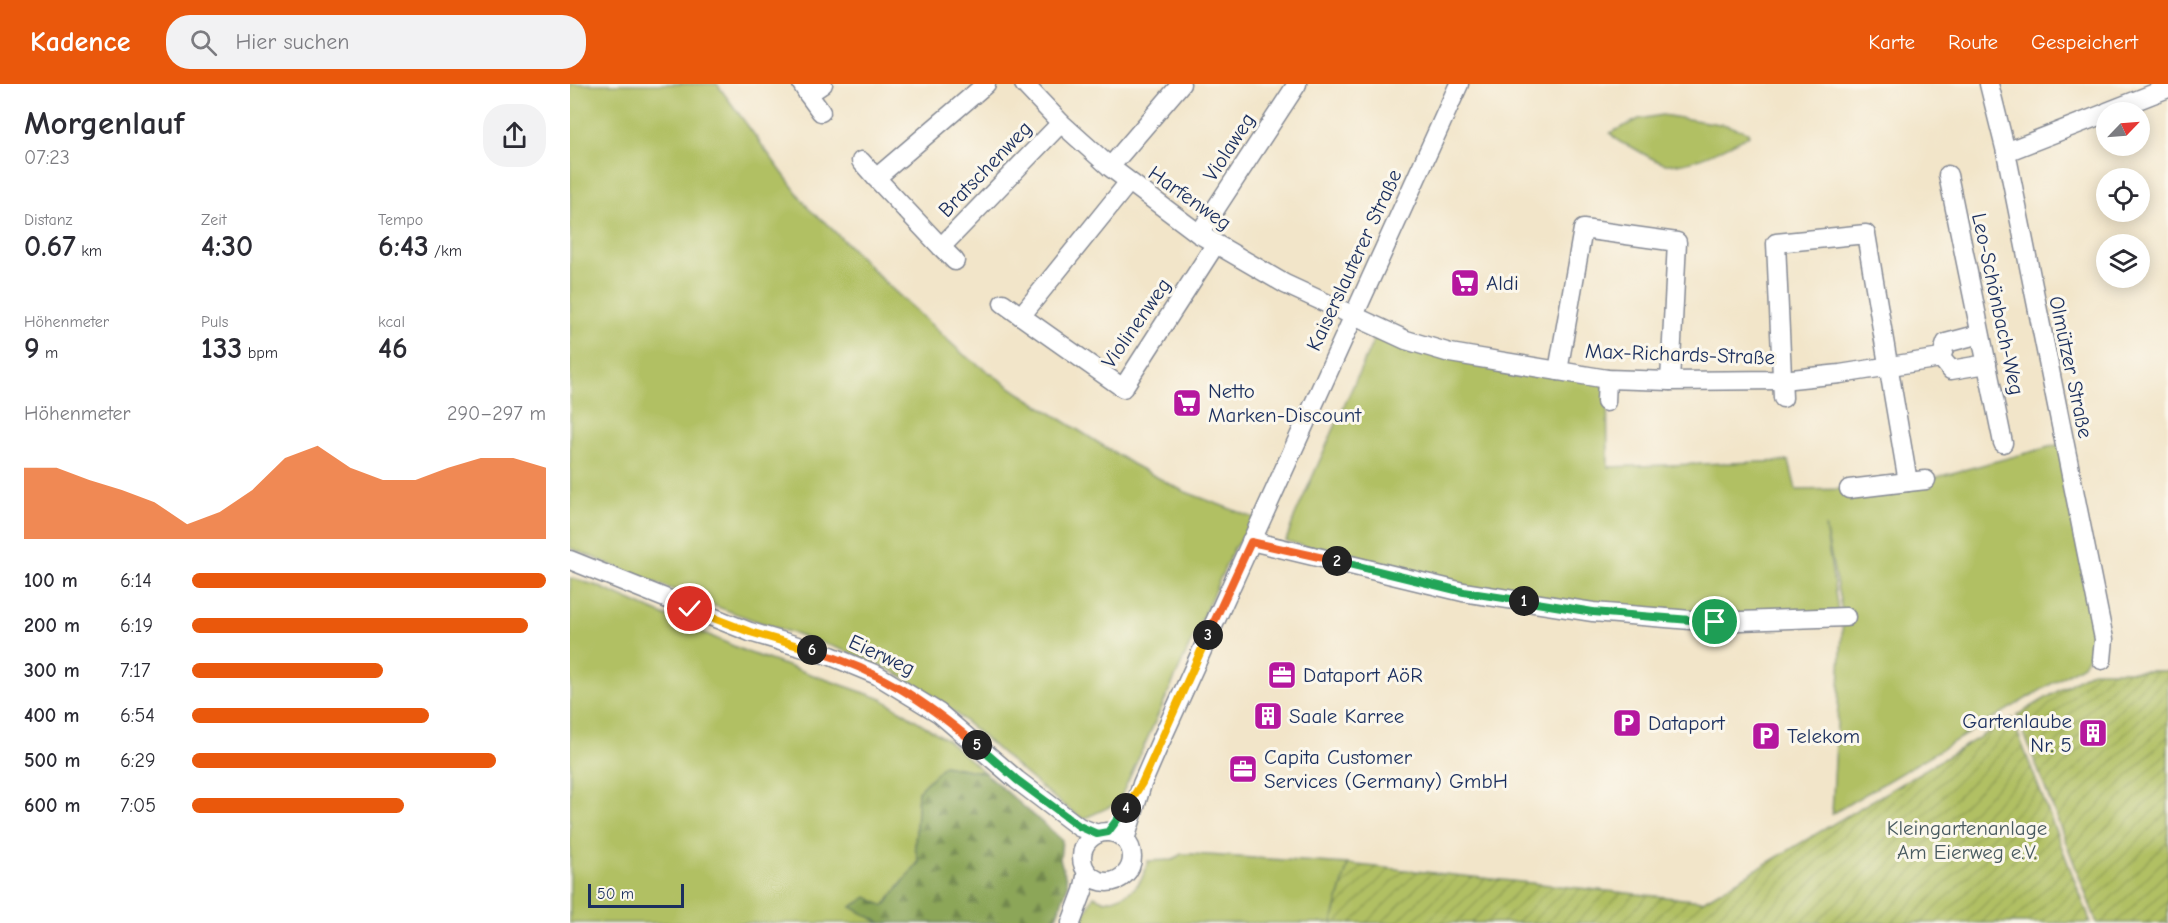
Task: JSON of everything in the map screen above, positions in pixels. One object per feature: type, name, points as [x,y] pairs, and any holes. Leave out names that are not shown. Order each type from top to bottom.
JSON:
[{"type":"street","points":[[876,178],[986,84]]},
{"type":"street","points":[[1110,166],[1182,84]]},
{"type":"street","name":"Violaweg","points":[[1199,234],[1297,84]]},
{"type":"street","name":"Kaiserslauterer Straße","points":[[1125,840],[1142,783],[1459,84]]},
{"type":"street","name":"Olmützer Straße","points":[[1989,84],[2006,152],[2104,639],[2102,660]]},
{"type":"street","points":[[811,87],[821,112]]},
{"type":"street","name":"Harfenweg","points":[[1033,87],[1061,123],[1129,182],[1199,234],[1285,284],[1353,317]]},
{"type":"street","points":[[2134,102],[2168,88]]},
{"type":"street","points":[[2006,152],[2096,117]]},
{"type":"street","name":"Bratschenweg","points":[[941,247],[1061,123]]},
{"type":"street","name":"Bratschenweg","points":[[861,161],[955,261]]},
{"type":"street","name":"Leo-Schönbach-Weg","points":[[1948,175],[2003,443]]},
{"type":"street","points":[[1021,316],[1129,182]]},
{"type":"street","points":[[1558,371],[1583,229],[1677,242],[1670,381]]},
{"type":"street","points":[[1783,389],[1776,243],[1866,234],[1889,367],[1917,481],[1849,489]]},
{"type":"street","name":"Violinenweg","points":[[1003,303],[1123,388],[1215,245]]},
{"type":"street","name":"Max-Richards-Straße","points":[[1353,317],[1406,340],[1450,353],[1607,379],[1783,389],[1840,374],[1941,358]]},
{"type":"street","points":[[1980,334],[1946,343],[1941,358],[1951,370],[1987,364]]},
{"type":"street","points":[[1606,402],[1607,379]]},
{"type":"street","points":[[1251,542],[1464,592],[1593,612],[1715,622],[1846,617]]},
{"type":"street","name":"Eierweg","points":[[570,560],[750,632],[831,656],[877,675],[914,695],[939,713],[1017,780],[1079,826],[1102,833]]},
{"type":"street","name":"Eierweg","points":[[1017,780],[1083,849]]},
{"type":"street","name":"Kaiserslauterer Straße","points":[[1102,833],[1142,783]]},
{"type":"street","points":[[1102,833],[1114,833],[1125,840],[1131,851],[1131,866],[1119,879],[1111,882],[1095,877],[1082,857],[1087,843],[1102,833]]},
{"type":"street","points":[[1071,923],[1083,891],[1095,877]]},
{"type":"street","points":[[1080,923],[1095,877]]},
{"type":"green space","points":[[570,84],[717,84],[809,209],[964,355],[1132,464],[1183,491],[1260,520],[1234,548],[1118,803],[1083,819],[1041,787],[941,702],[900,675],[858,656],[726,610],[570,548]]},
{"type":"green space","points":[[1662,115],[1726,125],[1748,132],[1749,135],[1697,159],[1666,164],[1620,142],[1610,133],[1639,119]]},
{"type":"green space","points":[[1374,339],[1406,340],[1607,379],[1608,467],[1789,461],[1796,490],[1849,489],[1926,480],[2064,443],[2099,637],[2083,665],[1832,814],[1843,616],[1825,526],[1838,611],[1715,622],[1464,592],[1286,541],[1294,518]]},
{"type":"green space","points":[[570,578],[595,585],[747,652],[882,699],[946,739],[985,773],[944,765],[918,791],[915,847],[919,861],[884,906],[852,907],[881,923],[570,923]]},
{"type":"green space","points":[[2092,671],[2168,671],[2168,923],[2097,923],[2017,715]]},
{"type":"green space","name":"Kleingartenanlage Am Eierweg e.V.","points":[[2012,718],[2091,923],[1332,923],[1348,864],[1703,901]]},
{"type":"green space","points":[[944,765],[985,773],[1062,840],[1060,859],[1068,885],[1054,923],[881,923],[851,907],[867,897],[884,906],[919,862],[915,847],[918,791]]},
{"type":"green space","points":[[1181,854],[1348,864],[1332,923],[1080,923],[1094,896],[1105,901],[1122,896],[1139,884],[1148,861],[1173,860]]},
{"type":"place","name":"Aldi","points":[[1465,283]]},
{"type":"place","name":"Netto Marken-Discount","points":[[1187,403]]},
{"type":"place","name":"Dataport AöR","points":[[1282,675]]},
{"type":"place","name":"Saale Karree","points":[[1268,716]]},
{"type":"place","name":"Dataport","points":[[1627,723]]},
{"type":"place","name":"Gartenlaube Nr. 5","points":[[2093,733]]},
{"type":"place","name":"Telekom","points":[[1766,736]]},
{"type":"place","name":"Capita Customer Services (Germany) GmbH","points":[[1243,769]]},
{"type":"route","points":[[690,609],[750,632],[831,656],[877,675],[914,695],[939,713],[1017,780],[1079,826],[1097,834],[1108,832],[1142,783],[1251,542],[1464,592],[1593,612],[1715,622]]}]
